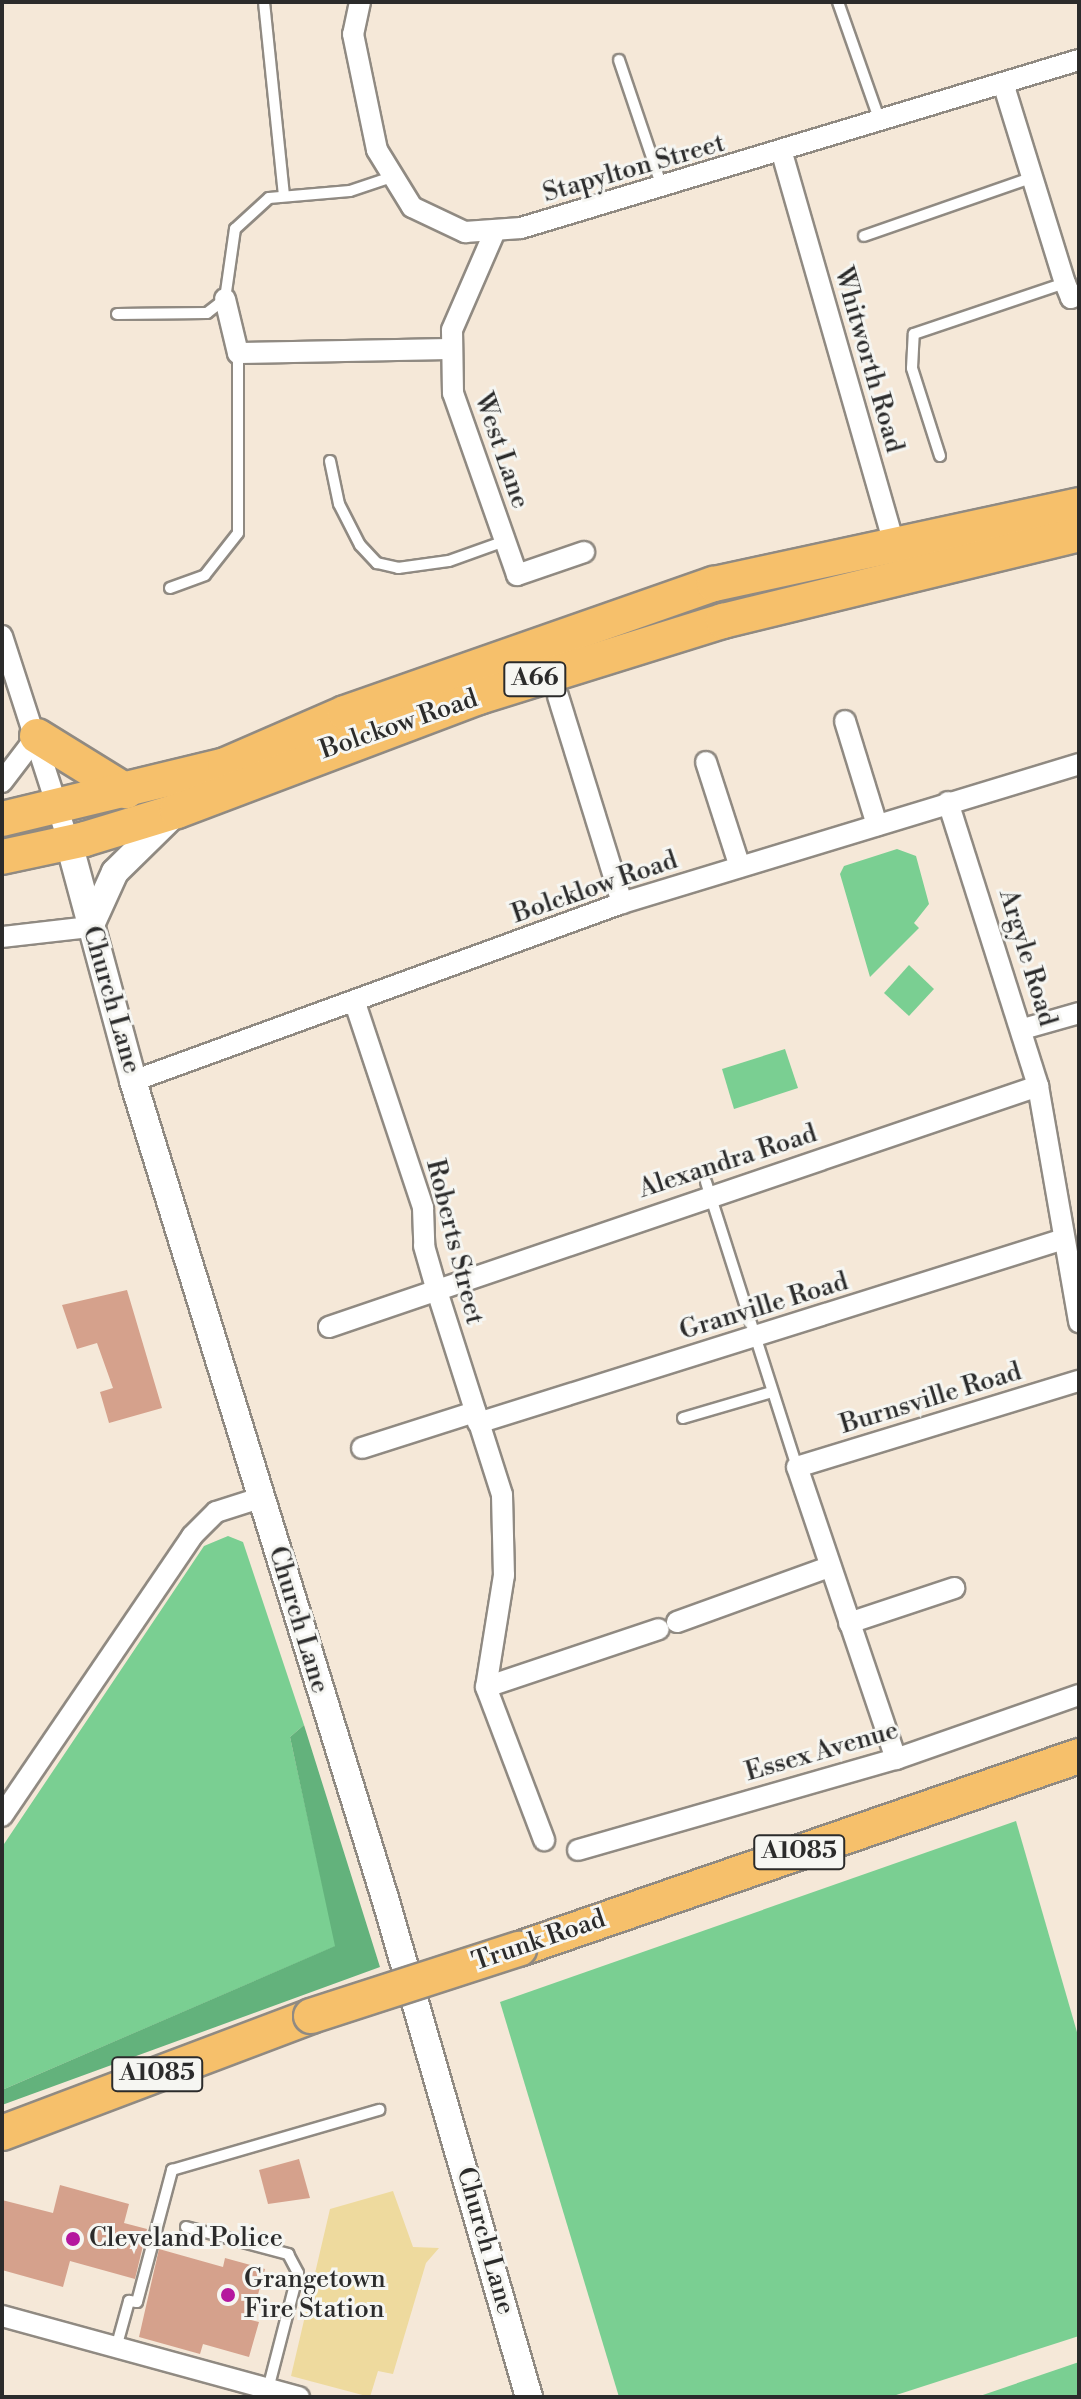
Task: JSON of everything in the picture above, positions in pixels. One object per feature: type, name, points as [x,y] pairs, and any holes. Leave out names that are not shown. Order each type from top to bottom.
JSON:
[{"type":"main road","name":"Bolckow Road","points":[[178,794],[225,765],[475,666],[714,584],[1079,505]]},
{"type":"main road","name":"Bolckow Road","points":[[2,857],[69,843],[178,794],[723,621],[906,580],[1079,534]]},
{"type":"main road","points":[[37,736],[126,791]]},
{"type":"main road","name":"A66","points":[[2,819],[126,791],[178,794]]},
{"type":"main road","name":"Trunk Road","points":[[2,2133],[311,2016],[519,1949],[1079,1756]]},
{"type":"street","name":"Stapylton Street","points":[[360,2],[353,34],[377,150],[412,207],[465,232],[521,228],[782,153],[1079,60]]},
{"type":"street","points":[[1003,83],[1072,289]]},
{"type":"street","name":"Whitworth Road","points":[[782,153],[906,580]]},
{"type":"street","name":"West Lane","points":[[495,231],[452,330],[453,393],[517,575],[584,552]]},
{"type":"street","points":[[225,299],[238,353],[452,349]]},
{"type":"street","points":[[2,636],[61,807],[69,843]]},
{"type":"street","points":[[558,696],[622,903]]},
{"type":"street","points":[[845,721],[877,825]]},
{"type":"street","points":[[2,782],[37,736]]},
{"type":"street","points":[[706,762],[740,867]]},
{"type":"street","name":"Bolcklow Road","points":[[133,1081],[355,1003],[622,903],[1079,764]]},
{"type":"street","points":[[2,937],[90,927],[115,872],[178,794]]},
{"type":"street","name":"Argyle Road","points":[[948,802],[1023,1029],[1038,1086],[1079,1322]]},
{"type":"street","name":"Church Lane","points":[[69,843],[133,1081],[385,1898],[529,2397]]},
{"type":"street","name":"Roberts Street","points":[[355,1003],[423,1208],[424,1246],[502,1495],[504,1575],[486,1687]]},
{"type":"street","points":[[1023,1029],[1079,1013]]},
{"type":"street","name":"Alexandra Road","points":[[329,1327],[437,1291],[708,1189],[1038,1086]]},
{"type":"street","name":"Granville Road","points":[[362,1448],[753,1337],[1064,1239]]},
{"type":"street","name":"Burnsville Road","points":[[797,1467],[1079,1381]]},
{"type":"street","points":[[797,1467],[896,1759]]},
{"type":"street","points":[[2,1816],[192,1536],[216,1512],[260,1498]]},
{"type":"street","points":[[544,1840],[486,1687],[668,1626],[829,1567]]},
{"type":"street","points":[[849,1623],[954,1588]]},
{"type":"street","name":"Essex Avenue","points":[[578,1850],[896,1759],[1079,1695]]},
{"type":"street","points":[[2,2316],[299,2397]]},
{"type":"lane","points":[[264,2],[284,196]]},
{"type":"lane","points":[[838,2],[880,122]]},
{"type":"lane","points":[[619,60],[662,188]]},
{"type":"lane","points":[[117,314],[207,313],[225,299],[235,229],[269,198],[350,191],[392,177]]},
{"type":"lane","points":[[864,236],[1033,177]]},
{"type":"lane","points":[[940,456],[912,368],[914,334],[1072,289]]},
{"type":"lane","points":[[170,588],[205,575],[238,533],[238,353]]},
{"type":"lane","points":[[330,461],[339,504],[360,545],[377,563],[398,568],[449,561],[505,541]]},
{"type":"lane","points":[[708,1189],[797,1467]]},
{"type":"lane","points":[[683,1418],[772,1392]]},
{"type":"lane","points":[[116,2348],[129,2301],[137,2302],[172,2170],[379,2110]]},
{"type":"lane","points":[[186,2227],[288,2254],[298,2273],[268,2389]]},
{"type":"green space","points":[[897,849],[916,856],[929,904],[914,923],[919,928],[870,977],[840,874],[844,866]]},
{"type":"green space","points":[[909,965],[934,989],[909,1016],[884,993]]},
{"type":"green space","points":[[785,1049],[798,1088],[734,1109],[722,1069]]},
{"type":"green space","points":[[228,1536],[243,1542],[304,1725],[290,1737],[336,1946],[2,2090],[2,1847],[204,1546]]},
{"type":"green space","points":[[304,1725],[380,1967],[2,2105],[2,2090],[335,1946],[290,1737]]},
{"type":"green space","points":[[1016,1821],[1079,2039],[1079,2336],[890,2397],[619,2397],[500,2002]]},
{"type":"green space","points":[[1079,2362],[1079,2397],[977,2397]]},
{"type":"sand","points":[[393,2191],[413,2247],[439,2248],[426,2263],[393,2374],[378,2371],[370,2397],[291,2376],[330,2209]]},
{"type":"building","points":[[127,1290],[162,1408],[109,1423],[100,1392],[113,1388],[97,1343],[77,1349],[62,1305]]},
{"type":"building","points":[[299,2159],[310,2198],[268,2204],[259,2170]]},
{"type":"building","name":"Cleveland Police","points":[[60,2185],[129,2204],[124,2223],[147,2229],[135,2279],[70,2261],[63,2287],[2,2270],[2,2200],[53,2213]]},
{"type":"building","points":[[159,2249],[223,2267],[225,2258],[265,2269],[251,2320],[259,2322],[249,2357],[203,2344],[200,2354],[139,2337]]},
{"type":"place","name":"Cleveland Police","points":[[73,2239]]},
{"type":"place","name":"Grangetown Fire Station","points":[[228,2295]]}]
